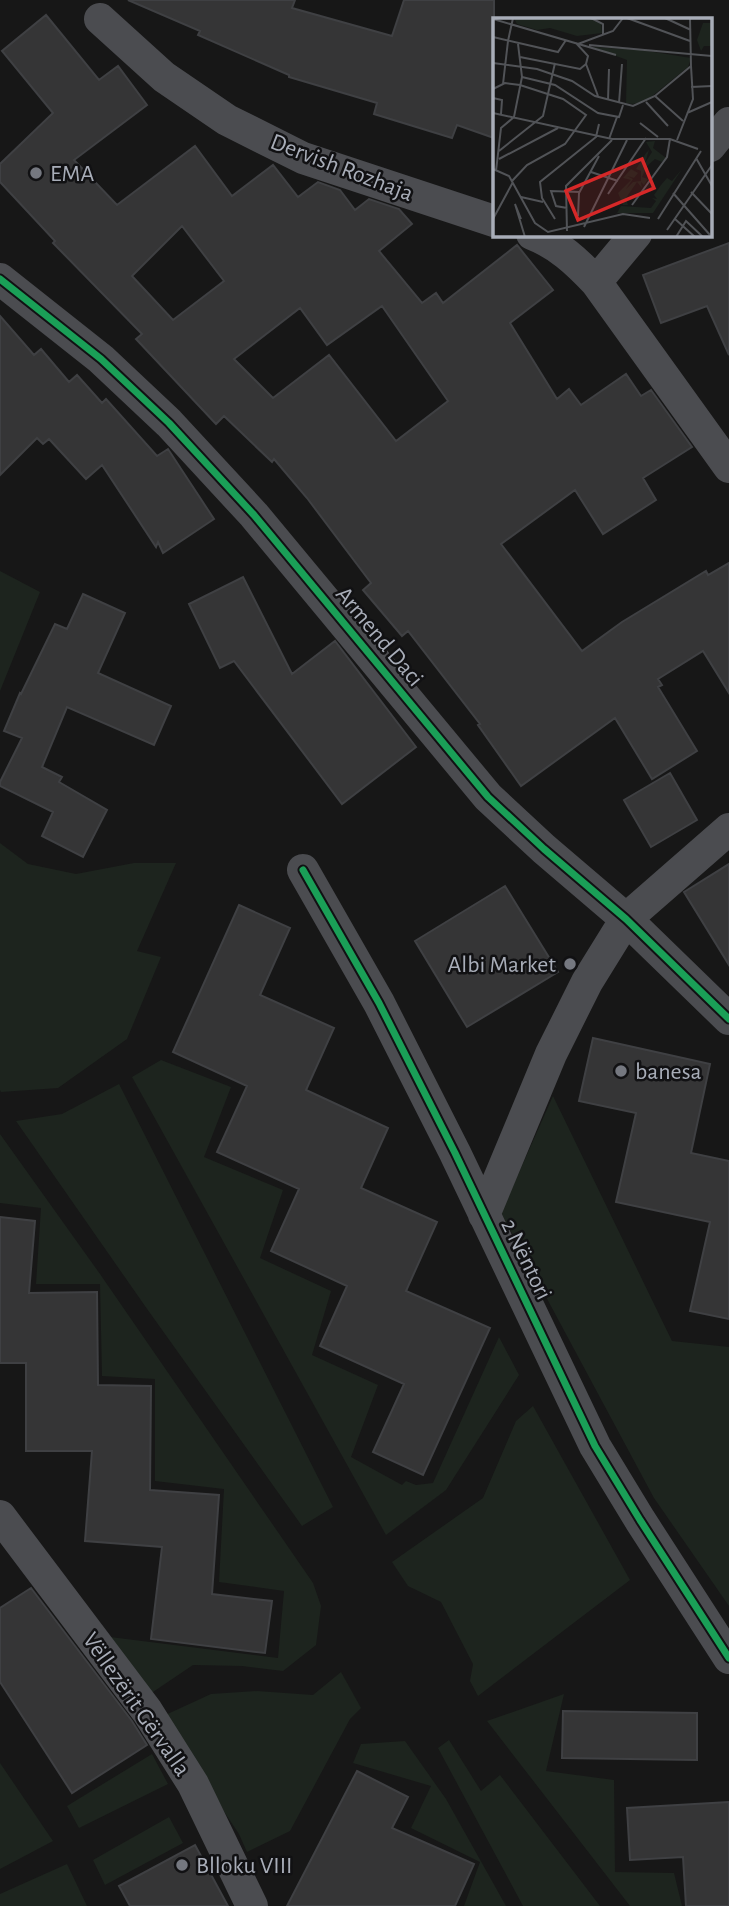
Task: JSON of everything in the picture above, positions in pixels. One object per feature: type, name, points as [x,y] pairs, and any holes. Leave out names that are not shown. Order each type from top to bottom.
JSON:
[{"type":"street","name":"Dervish Rozhaja","points":[[100,19],[164,77],[227,120],[303,158],[493,220]]},
{"type":"street","points":[[712,144],[729,124]]},
{"type":"street","points":[[536,236],[575,259],[596,282],[729,467]]},
{"type":"street","points":[[596,282],[634,236]]},
{"type":"street","name":"Armend Daci","points":[[0,279],[101,359],[169,423],[254,515],[488,797],[626,919],[729,1019]]},
{"type":"street","name":"2 Nëntori","points":[[484,1215],[551,1054],[587,982],[626,919],[729,829]]},
{"type":"street","name":"2 Nëntori","points":[[303,870],[379,1003],[455,1153],[595,1446],[729,1658]]},
{"type":"street","name":"Vëllezërit Gërvalla","points":[[0,1516],[147,1711],[192,1784],[253,1906]]},
{"type":"shaded area","points":[[0,571],[40,592],[0,691]]},
{"type":"shaded area","points":[[0,843],[28,864],[76,874],[134,863],[176,863],[137,951],[161,957],[127,1039],[58,1088],[0,1090]]},
{"type":"shaded area","points":[[161,1060],[231,1087],[204,1157],[283,1190],[260,1258],[331,1291],[312,1355],[378,1385],[351,1457],[402,1485],[406,1481],[416,1485],[433,1483],[499,1337],[519,1375],[446,1490],[386,1535],[132,1077]]},
{"type":"shaded area","points":[[119,1084],[333,1507],[302,1526],[16,1121],[62,1114]]},
{"type":"shaded area","points":[[553,1096],[672,1341],[729,1347],[729,1606],[654,1498],[501,1213]]},
{"type":"shaded area","points":[[0,1134],[313,1583],[321,1606],[316,1645],[283,1671],[242,1666],[193,1665],[150,1694],[110,1637],[278,1658],[284,1591],[219,1582],[224,1489],[155,1481],[155,1379],[102,1376],[100,1284],[36,1284],[41,1208],[0,1203]]},
{"type":"shaded area","points":[[533,1406],[630,1580],[478,1696],[470,1681],[473,1664],[441,1602],[408,1586],[392,1562],[483,1498],[516,1421]]},
{"type":"shaded area","points":[[341,1672],[361,1708],[350,1719],[290,1831],[247,1852],[239,1834],[161,1717],[211,1694],[257,1691],[313,1695]]},
{"type":"shaded area","points":[[564,1694],[546,1771],[614,1780],[615,1872],[674,1873],[682,1906],[630,1906],[487,1721]]},
{"type":"shaded area","points":[[449,1740],[481,1791],[500,1775],[600,1906],[523,1906],[438,1748]]},
{"type":"shaded area","points":[[405,1741],[446,1799],[506,1906],[464,1906],[480,1862],[411,1828],[431,1786],[353,1763],[361,1744]]},
{"type":"shaded area","points":[[152,1754],[168,1784],[79,1828],[67,1806]]},
{"type":"shaded area","points":[[0,1763],[53,1841],[0,1869]]},
{"type":"shaded area","points":[[169,1817],[183,1843],[105,1885],[93,1860]]},
{"type":"shaded area","points":[[67,1864],[87,1906],[0,1906],[0,1894]]},
{"type":"building","points":[[128,0],[295,0],[292,8],[392,36],[404,0],[494,0],[493,138],[457,125],[452,138],[374,114],[377,103],[289,77],[198,35],[200,31]]},
{"type":"building","points":[[46,15],[99,80],[118,66],[147,105],[74,160],[117,205],[195,146],[232,196],[273,165],[298,197],[318,182],[340,190],[355,210],[369,199],[399,209],[412,224],[379,251],[422,303],[436,293],[443,303],[517,245],[553,290],[510,323],[557,399],[569,389],[581,405],[626,374],[641,396],[651,390],[692,447],[643,478],[656,500],[603,534],[575,490],[501,544],[582,651],[622,622],[706,571],[708,575],[729,563],[729,693],[703,651],[658,679],[662,685],[658,687],[697,751],[652,779],[615,718],[521,786],[478,725],[480,724],[408,631],[402,636],[363,590],[371,583],[274,459],[272,462],[224,416],[216,424],[136,339],[142,334],[53,243],[55,241],[0,182],[0,164],[53,113],[2,51]],"holes":[[[182,226],[224,281],[173,320],[132,276]],[[382,306],[448,401],[396,441],[329,355],[273,398],[234,359],[300,308],[327,345]]]},
{"type":"building","points":[[729,243],[729,355],[707,306],[661,323],[643,275]]},
{"type":"building","points":[[0,316],[34,355],[41,349],[69,382],[77,375],[102,403],[106,399],[157,456],[168,449],[214,519],[163,553],[158,542],[156,547],[102,465],[86,479],[49,439],[43,444],[37,438],[0,475]]},
{"type":"building","points":[[243,577],[292,674],[335,641],[416,747],[342,804],[234,661],[220,668],[189,604]]},
{"type":"building","points":[[83,594],[125,613],[98,673],[171,706],[154,745],[67,707],[42,767],[62,777],[59,782],[107,810],[83,857],[42,836],[53,812],[0,786],[0,782],[22,738],[4,731],[20,693],[55,624],[67,629]]},
{"type":"building","points":[[670,773],[697,820],[651,847],[624,800]]},
{"type":"building","points":[[729,864],[729,965],[684,892]]},
{"type":"building","points":[[505,886],[558,972],[467,1027],[415,941]]},
{"type":"building","points":[[239,905],[290,928],[260,995],[334,1028],[306,1090],[388,1128],[361,1188],[437,1222],[406,1291],[490,1328],[423,1475],[373,1452],[404,1384],[320,1346],[347,1286],[271,1251],[299,1189],[217,1152],[247,1086],[173,1052]]},
{"type":"building","points":[[593,1038],[710,1064],[691,1153],[729,1161],[729,1319],[690,1311],[710,1222],[616,1202],[636,1113],[579,1101]]},
{"type":"building","points":[[0,1217],[35,1221],[29,1293],[97,1292],[98,1385],[151,1386],[150,1490],[219,1495],[212,1594],[272,1601],[265,1653],[151,1639],[162,1547],[85,1541],[92,1451],[26,1451],[26,1363],[0,1363]]},
{"type":"building","points":[[31,1588],[132,1721],[147,1745],[72,1793],[0,1682],[0,1608]]},
{"type":"building","points":[[563,1711],[697,1713],[697,1760],[562,1758]]},
{"type":"building","points":[[357,1771],[408,1797],[392,1828],[474,1864],[455,1906],[287,1906]]},
{"type":"building","points":[[729,1802],[729,1906],[686,1906],[683,1857],[630,1860],[627,1808]]},
{"type":"building","name":"Blloku VIII","points":[[195,1845],[228,1906],[130,1906],[119,1886]]},
{"type":"cycle path","points":[[0,279],[101,359],[169,423],[254,515],[488,797],[626,919],[729,1019]]},
{"type":"cycle path","points":[[303,870],[379,1003],[455,1153],[595,1446],[729,1658]]},
{"type":"place","name":"EMA","points":[[36,173]]},
{"type":"place","name":"Albi Market","points":[[570,964]]},
{"type":"place","name":"banesa","points":[[621,1071]]},
{"type":"place","name":"Blloku VIII","points":[[182,1865]]}]
